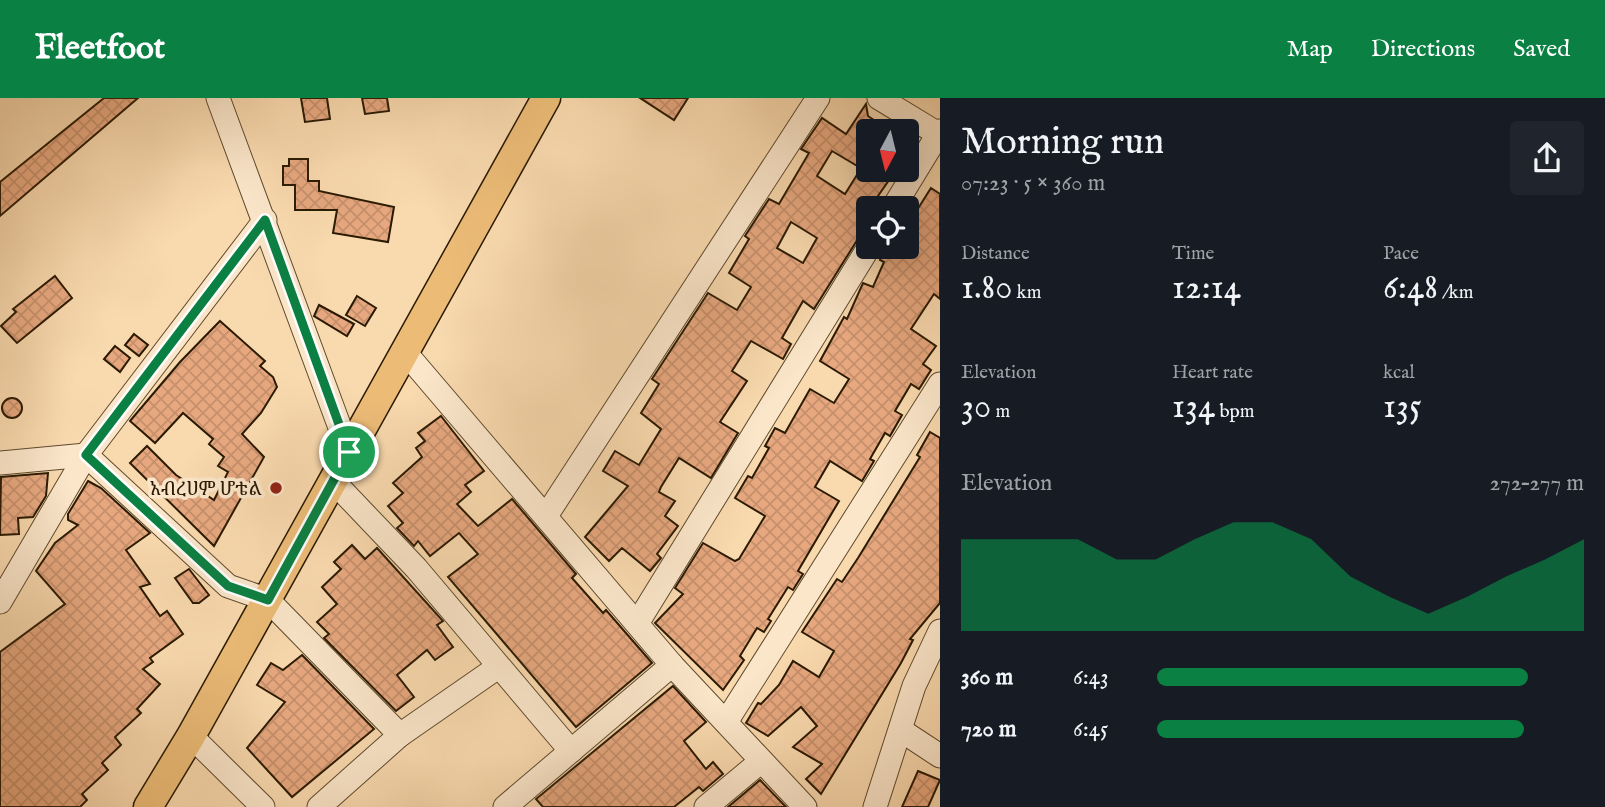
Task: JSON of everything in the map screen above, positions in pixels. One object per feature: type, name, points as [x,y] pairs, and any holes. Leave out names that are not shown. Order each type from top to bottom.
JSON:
[{"type":"main road","points":[[148,807],[268,600],[332,480],[546,98]]},
{"type":"street","points":[[218,98],[349,452]]},
{"type":"street","points":[[546,516],[818,98]]},
{"type":"street","points":[[879,98],[939,133],[900,196]]},
{"type":"street","points":[[3,591],[86,455],[265,220]]},
{"type":"street","points":[[638,622],[862,259]]},
{"type":"street","points":[[404,351],[672,665],[805,807]]},
{"type":"street","points":[[726,722],[940,384]]},
{"type":"street","points":[[0,463],[86,455],[228,586],[268,600],[400,735]]},
{"type":"street","points":[[332,480],[416,568],[571,751]]},
{"type":"street","points":[[875,807],[902,731],[914,686],[940,631]]},
{"type":"street","points":[[505,807],[672,665]]},
{"type":"street","points":[[319,807],[400,735],[498,667]]},
{"type":"street","points":[[902,731],[940,756]]},
{"type":"street","points":[[191,736],[263,807]]},
{"type":"street","points":[[706,807],[760,762]]},
{"type":"building","points":[[104,98],[138,98],[0,216],[0,182]]},
{"type":"building","points":[[301,98],[327,98],[330,119],[305,122]]},
{"type":"building","points":[[362,98],[387,98],[389,111],[365,114]]},
{"type":"building","points":[[640,98],[688,98],[674,120]]},
{"type":"building","points":[[866,104],[868,116],[872,119],[856,119]]},
{"type":"building","points":[[822,118],[846,134],[856,119],[856,165],[832,151],[817,176],[845,194],[856,176],[856,182],[888,182],[878,196],[856,196],[856,242],[814,309],[803,301],[782,338],[791,344],[783,359],[751,341],[732,371],[747,381],[720,422],[738,433],[711,478],[679,458],[661,487],[659,492],[675,501],[665,516],[678,526],[657,554],[661,558],[650,571],[622,548],[609,561],[585,537],[628,486],[603,471],[615,451],[639,465],[661,429],[641,413],[659,384],[652,379],[708,293],[737,310],[751,287],[729,273],[749,239],[745,236],[769,199],[779,204],[809,153],[801,149]],"holes":[[[791,222],[817,238],[803,263],[777,248]]]},
{"type":"building","points":[[289,159],[308,159],[308,181],[319,181],[319,191],[394,207],[388,242],[333,233],[337,210],[295,210],[295,185],[283,185],[283,166],[289,166]]},
{"type":"building","points":[[931,188],[940,194],[940,299],[934,294],[911,329],[936,346],[923,364],[931,370],[919,389],[911,384],[895,411],[902,415],[890,436],[885,433],[870,459],[874,461],[862,481],[830,461],[815,487],[839,501],[798,571],[803,574],[793,590],[788,587],[768,619],[771,621],[764,632],[757,628],[740,656],[744,660],[723,690],[655,623],[683,594],[675,588],[703,543],[735,561],[739,559],[765,516],[735,498],[748,476],[752,478],[769,448],[765,446],[775,428],[785,433],[810,389],[834,403],[849,379],[820,361],[844,317],[847,319],[863,283],[873,287],[884,262],[880,259],[919,259],[919,207]]},
{"type":"building","points":[[55,276],[72,298],[17,343],[1,326],[16,312],[13,309]]},
{"type":"building","points":[[357,296],[376,308],[365,326],[346,315]]},
{"type":"building","points":[[319,305],[354,324],[347,336],[314,316]]},
{"type":"building","points":[[220,321],[265,361],[260,366],[273,377],[277,387],[261,413],[242,434],[264,457],[214,546],[130,463],[147,446],[176,475],[214,500],[228,472],[218,466],[224,457],[209,444],[213,439],[183,413],[155,443],[130,421],[180,362]]},
{"type":"building","points":[[134,334],[148,345],[139,356],[125,345]]},
{"type":"building","points":[[115,346],[130,358],[120,372],[104,359]]},
{"type":"building","points":[[12,398],[19,401],[22,408],[19,415],[12,418],[5,415],[2,408],[5,401]]},
{"type":"building","points":[[441,416],[484,471],[465,485],[471,492],[457,504],[478,526],[512,499],[576,574],[572,578],[603,613],[606,610],[652,663],[576,727],[448,577],[478,554],[459,533],[430,556],[418,541],[414,546],[397,528],[403,523],[388,506],[403,493],[393,483],[422,457],[416,448],[425,441],[418,433]]},
{"type":"building","points":[[930,432],[940,438],[940,603],[910,639],[913,640],[901,663],[821,794],[806,779],[822,764],[793,747],[817,726],[801,707],[768,736],[746,723],[758,703],[761,704],[779,685],[793,661],[819,677],[834,651],[802,632],[837,579],[842,582],[858,558],[920,457],[917,455]]},
{"type":"building","points":[[48,473],[46,496],[33,517],[18,518],[19,534],[0,535],[1,477]]},
{"type":"building","points":[[88,481],[101,488],[150,533],[126,550],[150,584],[140,587],[160,616],[167,611],[183,634],[150,658],[153,662],[143,669],[160,684],[137,709],[141,713],[115,737],[121,745],[102,763],[108,770],[82,794],[87,800],[80,807],[0,807],[0,652],[65,604],[36,571],[55,543],[78,525],[68,520],[68,514]]},
{"type":"building","points":[[352,545],[365,559],[377,548],[443,621],[437,625],[453,647],[435,660],[427,650],[397,675],[414,697],[396,711],[324,638],[329,634],[317,622],[337,604],[322,587],[341,569],[334,562]]},
{"type":"building","points":[[189,569],[209,595],[199,603],[193,603],[175,578]]},
{"type":"building","points":[[302,655],[374,729],[292,797],[247,748],[285,702],[257,685],[271,663],[283,670]]},
{"type":"building","points":[[673,686],[706,722],[684,741],[706,769],[713,762],[723,774],[703,791],[699,787],[674,807],[543,807],[536,799]]},
{"type":"building","points":[[918,771],[940,780],[928,807],[902,807]]},
{"type":"building","points":[[760,780],[786,807],[728,807]]},
{"type":"place","name":"አብረሀም ሆቴል","points":[[276,488]]},
{"type":"route","points":[[265,220],[349,452],[268,600],[228,586],[86,455],[265,220]]}]
